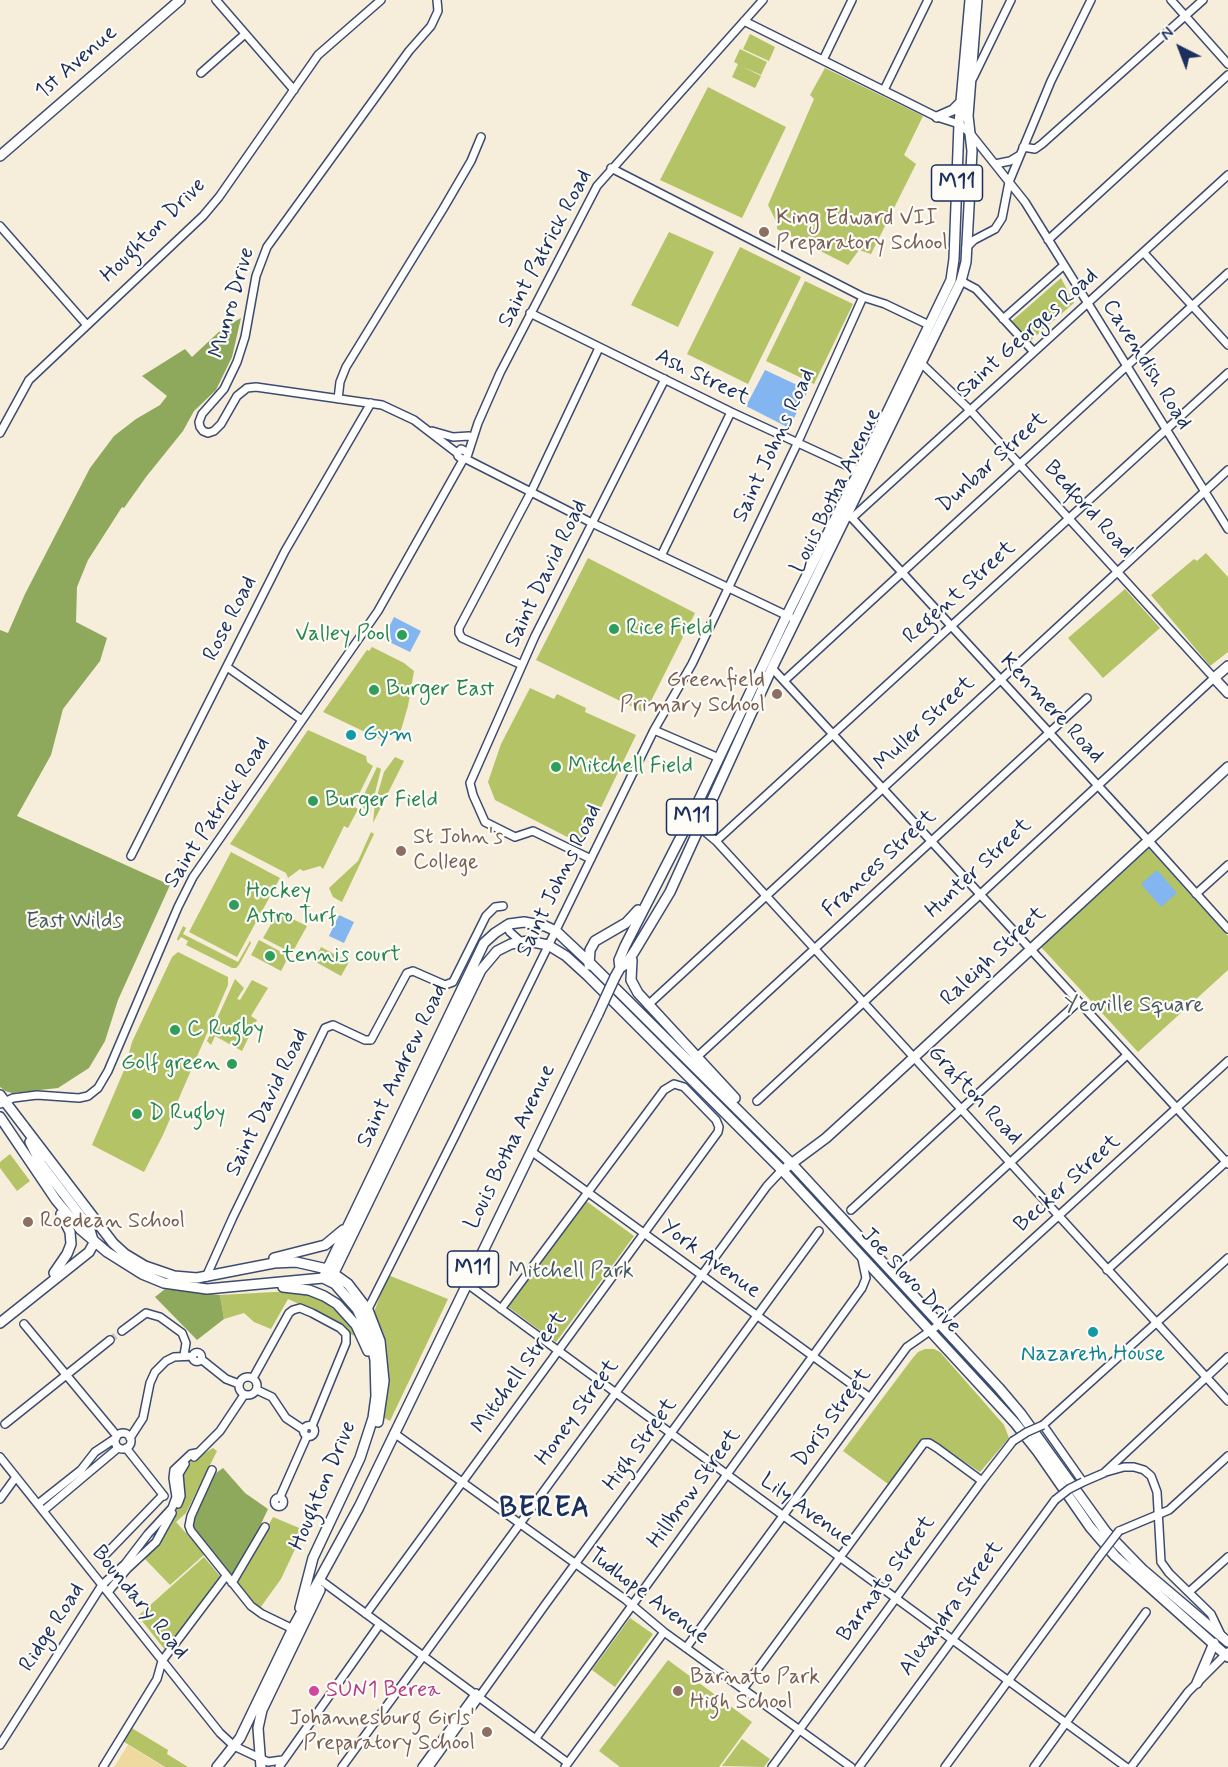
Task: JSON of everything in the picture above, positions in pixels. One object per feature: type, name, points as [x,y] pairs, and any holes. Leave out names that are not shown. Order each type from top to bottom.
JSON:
[{"type":"main road","name":"1st Avenue","points":[[0,156],[180,0]]},
{"type":"main road","name":"Louis Botha Avenue","points":[[918,360],[929,325],[946,291],[953,270],[959,124],[970,0]]},
{"type":"main road","name":"Louis Botha Avenue","points":[[617,973],[618,960],[690,819],[787,615],[961,281],[966,248],[972,151],[968,116],[977,0]]},
{"type":"main road","points":[[937,117],[948,113],[961,102]]},
{"type":"main road","name":"Louis Botha Avenue","points":[[322,1580],[328,1574],[327,1568],[617,973],[634,952],[670,892],[772,668],[849,517],[863,473]]},
{"type":"main road","name":"Hunter Street","points":[[1214,678],[1228,666]]},
{"type":"main road","name":"Bedford Road","points":[[1214,678],[1228,693]]},
{"type":"main road","name":"Raleigh Street","points":[[782,1170],[826,1138],[1228,767]]},
{"type":"main road","points":[[588,976],[590,950],[595,941],[631,920],[665,867]]},
{"type":"main road","points":[[506,925],[528,922],[556,931]]},
{"type":"main road","name":"Saint Andrew Road","points":[[328,1275],[353,1215],[480,952],[487,939],[506,925]]},
{"type":"main road","name":"Joe Slovo Drive","points":[[556,931],[792,1164],[940,1324],[1021,1414],[1106,1532],[1142,1569],[1225,1639]]},
{"type":"main road","points":[[520,941],[535,941],[548,945]]},
{"type":"main road","name":"Saint Andrew Road","points":[[328,1275],[481,970],[496,951],[520,941]]},
{"type":"main road","name":"Joe Slovo Drive","points":[[548,945],[566,956],[588,976],[782,1170],[1024,1434],[1090,1527],[1111,1551],[1157,1595],[1227,1654]]},
{"type":"main road","points":[[634,952],[630,967],[631,980],[638,993],[741,1105],[743,1114]]},
{"type":"main road","name":"Houghton Drive","points":[[1,1100],[113,1243],[144,1266],[174,1276],[192,1278],[286,1262],[301,1262],[328,1275],[365,1314],[380,1341],[383,1360],[380,1416],[370,1445],[325,1542],[320,1559],[322,1580]]},
{"type":"main road","points":[[0,1117],[91,1247],[107,1252],[142,1274],[158,1281],[193,1288],[298,1288],[328,1298],[345,1312],[359,1329],[368,1350],[376,1383]]},
{"type":"main road","points":[[21,1123],[41,1164],[89,1227],[91,1247]]},
{"type":"main road","points":[[48,1188],[71,1238],[67,1254],[54,1273]]},
{"type":"main road","points":[[223,1273],[325,1245],[339,1234],[353,1215]]},
{"type":"main road","points":[[0,1316],[91,1247],[103,1245],[130,1261],[144,1266]]},
{"type":"main road","points":[[0,1323],[91,1247]]},
{"type":"main road","points":[[238,1288],[328,1275]]},
{"type":"main road","points":[[206,1277],[219,1289]]},
{"type":"main road","name":"Houghton Drive","points":[[295,1625],[314,1558],[368,1440],[375,1408],[376,1383],[374,1351],[365,1314]]},
{"type":"main road","name":"M11","points":[[217,1767],[246,1726],[295,1625],[322,1580]]},
{"type":"main road","name":"M11","points":[[261,1763],[258,1728],[262,1710],[322,1580]]},
{"type":"main road","points":[[1197,1683],[1214,1643]]},
{"type":"street","points":[[216,0],[294,90]]},
{"type":"street","name":"Houghton Drive","points":[[0,433],[29,380],[216,201],[324,48],[381,0]]},
{"type":"street","name":"Munro Drive","points":[[427,429],[398,411],[382,405],[249,387],[237,396],[216,429],[206,432],[199,425],[202,414],[221,393],[237,362],[245,337],[256,276],[267,247],[403,59],[431,26],[437,15],[437,0]]},
{"type":"street","name":"Saint Patrick Road","points":[[463,454],[469,436],[478,423],[530,313],[590,198],[611,168],[763,0]]},
{"type":"street","points":[[823,60],[852,0]]},
{"type":"street","points":[[884,90],[928,0]]},
{"type":"street","points":[[971,82],[1011,0]]},
{"type":"street","points":[[1171,0],[1228,64]]},
{"type":"street","points":[[994,164],[1010,161],[1021,151],[1038,147],[1203,0]]},
{"type":"street","points":[[966,248],[999,224],[1006,204],[1009,182],[1021,151],[1059,64],[1091,1]]},
{"type":"street","points":[[744,21],[937,117],[959,124]]},
{"type":"street","points":[[201,74],[245,34]]},
{"type":"street","points":[[1048,240],[1228,75]]},
{"type":"street","name":"Cavendish Road","points":[[959,124],[970,133],[1025,202],[1086,304],[1228,529]]},
{"type":"street","points":[[338,399],[341,377],[443,209],[471,161],[481,137]]},
{"type":"street","points":[[611,168],[863,297],[885,304],[929,325]]},
{"type":"street","name":"Saint Georges Road","points":[[849,517],[971,411],[1228,176]]},
{"type":"street","points":[[1006,204],[1015,200],[1025,202]]},
{"type":"street","points":[[0,226],[86,324]]},
{"type":"street","points":[[1144,253],[1228,345]]},
{"type":"street","points":[[1004,319],[1063,266]]},
{"type":"street","name":"Dunbar Street","points":[[783,681],[1228,273]]},
{"type":"street","points":[[961,281],[976,289],[1034,352]]},
{"type":"street","name":"Saint Johns Road","points":[[365,1314],[654,730],[692,663],[797,444],[863,297]]},
{"type":"street","name":"Ash Street","points":[[530,313],[797,444],[863,473]]},
{"type":"street","points":[[522,665],[464,639],[459,633],[459,628],[531,492],[599,348]]},
{"type":"street","name":"Bedford Road","points":[[918,360],[971,411],[1214,678]]},
{"type":"street","name":"Regent Street","points":[[716,841],[1228,373]]},
{"type":"street","name":"Saint David Road","points":[[591,859],[533,831],[515,837],[484,822],[471,788],[472,777],[522,665],[665,379]]},
{"type":"street","name":"Rose Road","points":[[131,856],[295,532],[371,403]]},
{"type":"street","points":[[661,556],[731,412]]},
{"type":"street","name":"Saint Patrick Road","points":[[1,1100],[37,1095],[79,1098],[88,1096],[98,1088],[108,1071],[188,886],[378,611],[449,484],[451,474],[478,429],[478,423]]},
{"type":"street","points":[[427,429],[483,467],[531,492],[796,620]]},
{"type":"street","points":[[427,429],[449,436],[469,436]]},
{"type":"street","name":"Muller Street","points":[[648,1005],[1228,470]]},
{"type":"street","name":"Kenmere Road","points":[[849,517],[1228,929]]},
{"type":"street","points":[[227,667],[302,720]]},
{"type":"street","points":[[772,668],[1227,1162],[1107,1270]]},
{"type":"street","name":"Hunter Street","points":[[757,1101],[1214,678]]},
{"type":"street","name":"Frances Street","points":[[697,1057],[1087,698]]},
{"type":"street","points":[[654,730],[719,758]]},
{"type":"street","name":"Grafton Road","points":[[690,819],[716,841],[813,950],[1011,1162],[1228,1401]]},
{"type":"street","points":[[1196,894],[1228,864]]},
{"type":"street","name":"Saint David Road","points":[[206,1277],[325,1028],[333,1025],[365,1040],[371,1040],[405,975],[414,971],[442,984],[453,982],[488,913],[495,907],[503,906]]},
{"type":"street","points":[[506,925],[520,941]]},
{"type":"street","points":[[851,1210],[1078,1002]]},
{"type":"street","points":[[900,1264],[1127,1055]]},
{"type":"street","name":"Becker Street","points":[[930,1331],[1060,1216],[1228,1061]]},
{"type":"street","name":"Mitchell Street","points":[[366,1614],[644,1234],[718,1130],[718,1123],[684,1087],[674,1084],[664,1090],[588,1193]]},
{"type":"street","name":"York Avenue","points":[[531,1151],[869,1397]]},
{"type":"street","name":"Honey Street","points":[[342,1767],[766,1186],[782,1170]]},
{"type":"street","points":[[501,1309],[588,1193]]},
{"type":"street","name":"High Street","points":[[429,1767],[478,1695],[819,1231]]},
{"type":"street","name":"Hillbrow Street","points":[[536,1738],[865,1282],[866,1274],[860,1256]]},
{"type":"street","name":"Barnato Street","points":[[772,1767],[1013,1441],[1043,1425],[1228,1258]]},
{"type":"street","name":"Lily Avenue","points":[[466,1283],[1126,1767]]},
{"type":"street","points":[[252,1378],[289,1313],[293,1310],[300,1308],[312,1312],[346,1334],[346,1343],[280,1497]]},
{"type":"street","points":[[122,1330],[146,1313],[160,1317],[182,1333],[186,1343],[184,1355]]},
{"type":"street","points":[[24,1324],[117,1437]]},
{"type":"street","name":"Doris Street","points":[[686,1648],[907,1347],[930,1331]]},
{"type":"street","points":[[5,1424],[110,1340]]},
{"type":"street","points":[[43,1510],[130,1444],[130,1438],[143,1418],[150,1383],[155,1372],[166,1361],[184,1355],[193,1356],[194,1361],[198,1362],[201,1359],[226,1379],[239,1384]]},
{"type":"street","points":[[1108,1472],[1228,1357]]},
{"type":"street","points":[[244,1395],[239,1384],[243,1379],[252,1378]]},
{"type":"street","points":[[252,1378],[257,1389]]},
{"type":"street","points":[[244,1395],[250,1395],[257,1389]]},
{"type":"street","points":[[257,1389],[272,1397],[286,1418],[307,1431]]},
{"type":"street","points":[[108,1592],[160,1537],[181,1496],[180,1470],[211,1442],[244,1395]]},
{"type":"street","points":[[1043,1425],[1083,1482]]},
{"type":"street","name":"Tudhope Avenue","points":[[394,1433],[852,1767]]},
{"type":"street","points":[[38,1504],[84,1467],[95,1452],[117,1437],[125,1434],[130,1438]]},
{"type":"street","points":[[104,1556],[164,1496],[115,1443],[117,1437]]},
{"type":"street","points":[[743,1689],[926,1443],[937,1448],[982,1481]]},
{"type":"street","name":"Ridge Road","points":[[0,1745],[102,1585],[125,1564],[172,1508],[176,1497],[174,1470],[185,1458],[196,1454]]},
{"type":"street","points":[[945,1767],[1119,1531],[1158,1517],[1173,1507],[1228,1456]]},
{"type":"street","name":"Boundary Road","points":[[0,1457],[215,1727],[234,1746],[261,1763]]},
{"type":"street","points":[[212,1470],[190,1516],[191,1531],[256,1611],[295,1625]]},
{"type":"street","points":[[1108,1472],[1136,1471],[1146,1476],[1151,1485],[1158,1517],[1161,1562],[1215,1619],[1225,1639]]},
{"type":"street","name":"Alexandra Street","points":[[859,1767],[1055,1500],[1083,1482],[1108,1472]]},
{"type":"street","points":[[0,1499],[16,1477]]},
{"type":"street","points":[[232,1583],[265,1527]]},
{"type":"street","points":[[1189,1592],[1228,1557]]},
{"type":"street","points":[[103,1767],[157,1679],[162,1661],[226,1576]]},
{"type":"street","points":[[322,1580],[536,1738],[566,1765],[664,1632]]},
{"type":"street","points":[[1034,1767],[1146,1612]]},
{"type":"street","points":[[261,1763],[280,1763],[380,1624]]},
{"type":"street","points":[[1131,1767],[1197,1683],[1227,1654]]},
{"type":"street","points":[[422,1767],[478,1695]]},
{"type":"green space","points":[[750,34],[775,47],[769,61],[743,49]]},
{"type":"green space","points":[[740,49],[767,62],[761,75],[741,66],[761,76],[755,88],[732,77],[738,64],[734,62]]},
{"type":"green space","points":[[825,68],[923,116],[904,155],[916,164],[871,254],[859,250],[848,265],[777,229],[777,223],[768,205],[814,99],[810,95]]},
{"type":"green space","points":[[708,87],[786,127],[742,218],[660,180]]},
{"type":"green space","points":[[669,232],[714,252],[678,327],[631,305]]},
{"type":"green space","points":[[740,247],[801,277],[748,384],[687,354]]},
{"type":"green space","points":[[1061,278],[1074,303],[1030,341],[1012,321]]},
{"type":"green space","points":[[805,281],[853,304],[814,384],[766,361]]},
{"type":"green space","name":"East Wilds","points":[[241,318],[232,357],[216,390],[194,411],[183,431],[124,508],[122,507],[88,560],[77,587],[76,622],[107,638],[100,661],[63,709],[51,755],[17,816],[170,885],[118,1000],[105,1041],[89,1068],[58,1088],[12,1093],[5,1091],[0,1087],[0,630],[8,633],[25,594],[90,468],[114,436],[136,419],[160,405],[167,396],[142,376],[185,349],[192,357],[223,328]]},
{"type":"green space","points":[[1206,553],[1228,577],[1228,652],[1210,666],[1151,595],[1194,559],[1197,561]]},
{"type":"green space","name":"Rice Field","points":[[588,558],[695,613],[645,713],[536,660]]},
{"type":"green space","points":[[1125,589],[1160,628],[1103,678],[1068,638]]},
{"type":"green space","points":[[372,647],[404,663],[414,671],[401,730],[394,736],[385,736],[382,740],[323,712],[367,650],[369,651]]},
{"type":"green space","name":"Mitchell Field","points":[[530,688],[554,699],[557,694],[586,708],[585,712],[636,735],[583,845],[495,800],[488,782],[501,744]]},
{"type":"green space","points":[[308,730],[366,756],[367,762],[373,766],[353,806],[358,809],[348,828],[344,826],[323,869],[320,866],[303,871],[300,869],[288,878],[286,873],[230,844]]},
{"type":"green space","points":[[395,757],[404,761],[373,823],[375,803],[384,772]]},
{"type":"green space","points":[[377,767],[381,769],[370,813],[359,805]]},
{"type":"green space","points":[[371,832],[374,834],[342,902],[333,897],[329,888],[358,861]]},
{"type":"green space","name":"Yeoville Square","points":[[1148,848],[1228,936],[1228,970],[1138,1052],[1041,947]]},
{"type":"green space","name":"Hockey Astro Turf","points":[[231,852],[280,878],[237,957],[189,932]]},
{"type":"green space","points":[[278,912],[307,926],[292,953],[263,938]]},
{"type":"green space","points":[[183,926],[186,928],[183,934],[238,962],[250,941],[251,943],[239,965],[232,968],[186,945],[188,941],[181,937],[178,941]]},
{"type":"green space","name":"tennis court","points":[[259,940],[289,956],[281,971],[251,955]]},
{"type":"green space","name":"tennis court","points":[[321,947],[349,962],[341,976],[314,961]]},
{"type":"green space","points":[[178,952],[228,977],[228,985],[163,1135],[144,1172],[92,1145],[125,1068],[132,1042],[172,957]]},
{"type":"green space","points":[[235,979],[244,988],[237,999],[240,1000],[252,980],[268,988],[251,1016],[257,1020],[242,1051],[215,1036],[211,1045],[207,1041]]},
{"type":"green space","points":[[10,1154],[30,1181],[17,1191],[0,1168],[0,1162]]},
{"type":"green space","name":"Mitchell Park","points":[[586,1201],[634,1236],[556,1342],[508,1307]]},
{"type":"green space","points":[[388,1275],[448,1299],[390,1421],[381,1416],[385,1392],[386,1346],[383,1332],[374,1312]]},
{"type":"green space","points":[[165,1289],[220,1295],[224,1319],[197,1340],[155,1297]]},
{"type":"green space","points":[[292,1291],[320,1298],[348,1321],[357,1336],[352,1335],[337,1321],[288,1299],[271,1329],[254,1322],[244,1313],[224,1319],[220,1295]]},
{"type":"green space","points":[[925,1349],[940,1352],[1004,1425],[1009,1438],[980,1472],[928,1438],[888,1484],[843,1451],[912,1359],[918,1352]]},
{"type":"green space","points":[[213,1448],[217,1451],[186,1513],[176,1522],[205,1554],[170,1585],[144,1558],[161,1539],[180,1504],[180,1473],[183,1466]]},
{"type":"green space","points":[[223,1468],[245,1493],[268,1509],[232,1579],[193,1528],[193,1518],[216,1473]]},
{"type":"green space","points":[[273,1517],[304,1530],[281,1579],[260,1608],[246,1597],[237,1582]]},
{"type":"green space","points":[[204,1557],[220,1576],[165,1650],[138,1616]]},
{"type":"green space","points":[[630,1618],[653,1634],[615,1687],[592,1670]]},
{"type":"green space","name":"Barnato Park High School","points":[[668,1660],[752,1722],[719,1767],[620,1767],[599,1751]]},
{"type":"green space","points":[[130,1727],[168,1750],[167,1754],[188,1767],[165,1767],[121,1740]]},
{"type":"green space","points":[[742,1739],[770,1759],[764,1767],[722,1766]]},
{"type":"sand","points":[[128,1745],[164,1767],[114,1767]]},
{"type":"water","points":[[765,370],[808,390],[789,428],[746,406]]},
{"type":"water","name":"Valley Pool","points":[[394,617],[421,631],[410,652],[383,639]]},
{"type":"water","points":[[1157,870],[1177,893],[1161,907],[1141,884]]},
{"type":"water","points":[[339,915],[354,922],[344,943],[329,936]]},
{"type":"tunnel","points":[[110,1340],[122,1331]]},
{"type":"place","name":"King Edward VII Preparatory School","points":[[764,232]]},
{"type":"place","name":"Rice Field","points":[[614,629]]},
{"type":"place","name":"Valley Pool","points":[[402,635]]},
{"type":"place","name":"Burger East","points":[[374,690]]},
{"type":"place","name":"Greenfield Primary School","points":[[777,694]]},
{"type":"place","name":"Gym","points":[[351,735]]},
{"type":"place","name":"Mitchell Field","points":[[556,767]]},
{"type":"place","name":"Burger Field","points":[[313,801]]},
{"type":"place","name":"St John's College","points":[[401,851]]},
{"type":"place","name":"Hockey Astro Turf","points":[[234,905]]},
{"type":"place","name":"tennis court","points":[[270,956]]},
{"type":"place","name":"C Rugby","points":[[175,1030]]},
{"type":"place","name":"Golf green","points":[[232,1064]]},
{"type":"place","name":"D Rugby","points":[[137,1114]]},
{"type":"place","name":"Roedean School","points":[[28,1222]]},
{"type":"place","name":"Nazareth House","points":[[1093,1332]]},
{"type":"place","name":"SUN1 Berea","points":[[314,1691]]},
{"type":"place","name":"Barnato Park High School","points":[[678,1691]]},
{"type":"place","name":"Johannesburg Girls' Preparatory School","points":[[487,1732]]},
{"type":"district","name":"BEREA","points":[[545,1510]]}]
